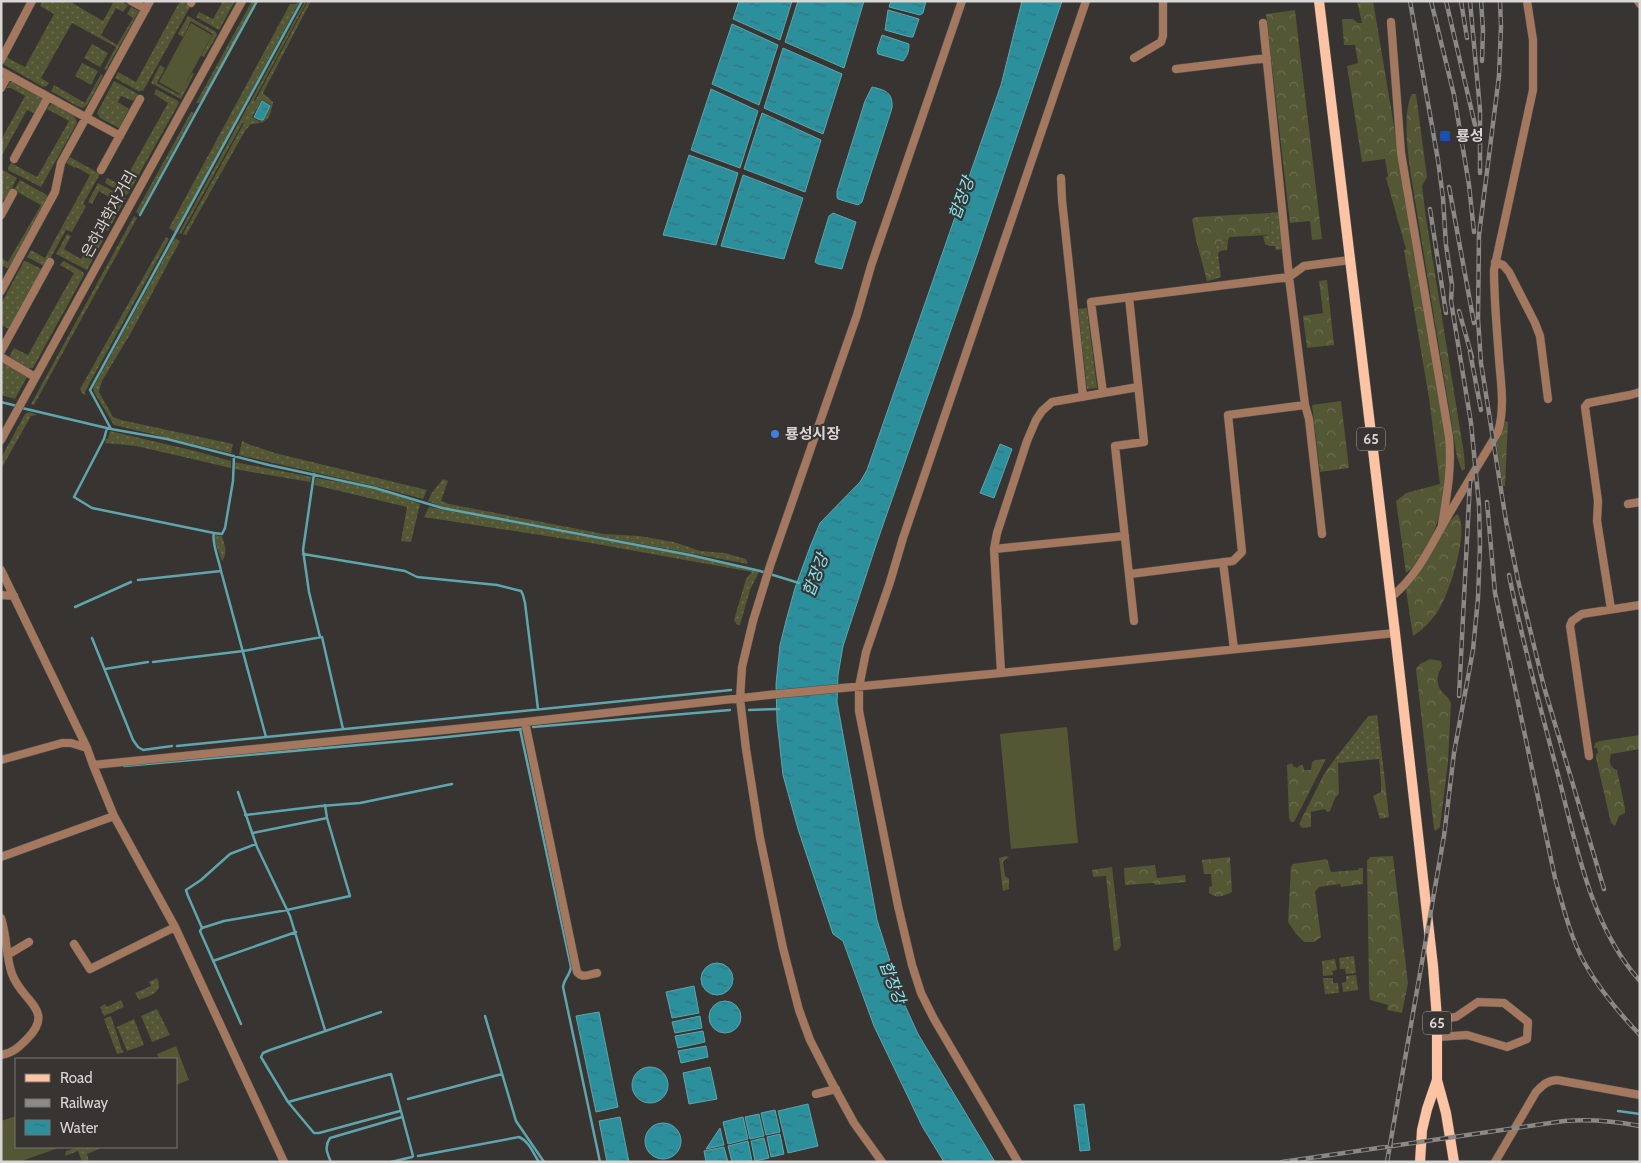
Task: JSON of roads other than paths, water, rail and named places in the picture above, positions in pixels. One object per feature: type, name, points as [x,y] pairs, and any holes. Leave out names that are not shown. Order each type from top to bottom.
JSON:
[{"type":"main road","name":"65","points":[[1319,1],[1433,966],[1438,1037],[1437,1080],[1446,1113],[1454,1162]]},
{"type":"main road","name":"65","points":[[1420,1162],[1422,1130],[1437,1080]]},
{"type":"street","points":[[1,60],[32,1]]},
{"type":"street","points":[[131,1],[146,10]]},
{"type":"street","points":[[1,290],[55,192],[61,162],[150,1]]},
{"type":"street","name":"은하과학자거리","points":[[1,440],[242,1]]},
{"type":"street","points":[[882,1162],[854,1123],[810,1040],[799,1010],[760,838],[740,699],[743,660],[770,566],[857,315],[962,1]]},
{"type":"street","points":[[1018,1162],[934,1019],[921,993],[912,965],[886,852],[854,687],[1086,1]]},
{"type":"street","points":[[1134,58],[1161,42],[1163,36],[1162,1]]},
{"type":"street","points":[[1390,598],[1408,582],[1430,550],[1442,526],[1498,432],[1502,420],[1494,296],[1495,262],[1533,90],[1533,40],[1527,1]]},
{"type":"street","points":[[1391,22],[1401,152],[1449,437],[1450,479],[1442,526]]},
{"type":"street","points":[[1263,23],[1289,277],[1305,405],[1309,419],[1322,534]]},
{"type":"street","points":[[1176,69],[1267,58]]},
{"type":"street","points":[[1,88],[5,73],[120,136]]},
{"type":"street","points":[[14,159],[48,97]]},
{"type":"street","points":[[101,170],[140,99]]},
{"type":"street","points":[[128,103],[136,107]]},
{"type":"street","points":[[1061,178],[1083,396]]},
{"type":"street","points":[[1,215],[13,194]]},
{"type":"street","points":[[1074,304],[1289,277],[1304,266],[1350,260]]},
{"type":"street","points":[[1,351],[50,262]]},
{"type":"street","points":[[1495,262],[1510,272],[1535,323],[1540,336],[1548,399]]},
{"type":"street","points":[[1,272],[9,276]]},
{"type":"street","points":[[1129,296],[1144,442],[1115,446],[1134,621]]},
{"type":"street","points":[[1091,302],[1103,393]]},
{"type":"street","points":[[1,357],[35,377]]},
{"type":"street","points":[[1001,673],[994,549],[997,533],[1018,465],[1036,420],[1052,402],[1138,387]]},
{"type":"street","points":[[1611,609],[1597,521],[1598,501],[1585,407],[1588,403],[1640,392]]},
{"type":"street","points":[[1130,574],[1233,560],[1242,552],[1228,415],[1305,405]]},
{"type":"street","points":[[1628,504],[1640,502]]},
{"type":"street","points":[[994,549],[1126,536]]},
{"type":"street","points":[[1222,562],[1234,649]]},
{"type":"street","points":[[1,570],[87,748],[114,816],[175,927],[284,1162]]},
{"type":"street","points":[[1,596],[14,596]]},
{"type":"street","points":[[1589,756],[1570,626],[1572,621],[1582,614],[1640,605]]},
{"type":"street","points":[[93,765],[526,722],[768,695],[1395,633]]},
{"type":"street","points":[[526,722],[577,972],[582,976],[597,973]]},
{"type":"street","points":[[1,760],[62,743],[71,743],[87,748]]},
{"type":"street","points":[[1,857],[114,816]]},
{"type":"street","points":[[1,918],[12,973],[17,985],[37,1010],[39,1017],[35,1031],[19,1048],[1,1055]]},
{"type":"street","points":[[74,944],[90,969],[175,927]]},
{"type":"street","points":[[9,954],[29,942]]},
{"type":"street","points":[[1437,1019],[1456,1017],[1478,1002],[1504,1003],[1528,1022],[1527,1038],[1507,1048],[1467,1035],[1438,1037]]},
{"type":"street","points":[[1495,1162],[1536,1092],[1550,1081],[1556,1080],[1640,1095]]},
{"type":"street","points":[[816,1094],[836,1089]]},
{"type":"water","points":[[739,1],[792,1],[780,40],[733,19]]},
{"type":"water","points":[[798,1],[864,1],[844,68],[785,42]]},
{"type":"water","points":[[891,1],[926,1],[923,13],[920,15],[889,7]]},
{"type":"water","name":"합장강","points":[[1022,1],[1062,1],[978,252],[875,548],[843,646],[838,675],[837,702],[877,920],[902,999],[918,1034],[995,1162],[944,1162],[922,1126],[874,1026],[843,941],[833,934],[798,829],[783,775],[777,721],[776,684],[780,645],[795,588],[820,523],[860,482],[867,470],[1001,85]]},
{"type":"water","points":[[888,10],[919,19],[913,37],[885,30]]},
{"type":"water","points":[[732,24],[778,45],[759,105],[712,84]]},
{"type":"water","points":[[882,35],[909,44],[908,53],[903,61],[878,54],[877,50]]},
{"type":"water","points":[[783,48],[842,74],[823,134],[764,108]]},
{"type":"water","points":[[872,87],[888,93],[892,108],[862,202],[858,205],[838,199],[837,191],[865,101]]},
{"type":"water","points":[[711,89],[758,111],[740,168],[691,150]]},
{"type":"water","points":[[262,101],[270,106],[263,120],[260,120],[254,117]]},
{"type":"water","points":[[762,113],[821,140],[805,192],[744,169]]},
{"type":"water","points":[[689,155],[738,173],[716,245],[663,235]]},
{"type":"water","points":[[743,175],[803,198],[784,259],[721,246]]},
{"type":"water","points":[[833,213],[856,222],[842,269],[815,262],[829,216]]},
{"type":"water","points":[[1000,444],[1012,449],[994,498],[980,493]]},
{"type":"water","points":[[717,963],[728,968],[733,979],[728,990],[717,995],[706,990],[701,979],[706,968]]},
{"type":"water","points":[[694,986],[699,1013],[672,1018],[666,992]]},
{"type":"water","points":[[725,1001],[736,1006],[741,1017],[736,1028],[725,1033],[714,1028],[709,1017],[714,1006]]},
{"type":"water","points":[[599,1012],[618,1107],[596,1112],[576,1016]]},
{"type":"water","points":[[700,1016],[702,1028],[675,1033],[672,1022]]},
{"type":"water","points":[[703,1031],[705,1042],[678,1048],[675,1036]]},
{"type":"water","points":[[706,1046],[708,1057],[681,1063],[678,1051]]},
{"type":"water","points":[[650,1067],[657,1068],[663,1072],[667,1078],[667,1092],[663,1098],[657,1102],[650,1103],[643,1102],[637,1098],[633,1092],[632,1085],[633,1078],[637,1072],[643,1068]]},
{"type":"water","points":[[710,1067],[717,1099],[689,1104],[683,1073]]},
{"type":"water","points":[[808,1104],[818,1146],[788,1153],[778,1111]]},
{"type":"water","points":[[1084,1104],[1090,1150],[1080,1151],[1074,1105]]},
{"type":"water","points":[[775,1110],[780,1132],[766,1135],[761,1113]]},
{"type":"water","points":[[759,1114],[764,1136],[750,1139],[745,1117]]},
{"type":"water","points":[[620,1117],[629,1162],[607,1162],[599,1121]]},
{"type":"water","points":[[743,1117],[748,1139],[728,1144],[723,1122]]},
{"type":"water","points":[[663,1123],[670,1124],[676,1128],[680,1134],[680,1148],[676,1154],[670,1158],[663,1159],[656,1158],[650,1154],[646,1148],[645,1141],[646,1134],[650,1128],[656,1124]]},
{"type":"water","points":[[720,1128],[724,1145],[706,1149]]},
{"type":"water","points":[[780,1134],[784,1154],[771,1157],[767,1137]]},
{"type":"water","points":[[764,1138],[769,1158],[755,1161],[751,1141]]},
{"type":"water","points":[[748,1141],[752,1161],[732,1162],[728,1146]]},
{"type":"water","points":[[724,1147],[728,1162],[706,1162],[704,1151]]},
{"type":"waterway","points":[[140,215],[257,1]]},
{"type":"waterway","points":[[111,429],[90,390],[302,1]]},
{"type":"waterway","points":[[1,402],[17,406]]},
{"type":"waterway","name":"합장강","points":[[22,408],[111,429],[167,439],[269,465],[375,488],[442,508],[690,555],[760,571],[799,583]]},
{"type":"waterway","points":[[107,428],[104,439],[74,497],[92,508],[214,533],[216,551],[266,737]]},
{"type":"waterway","points":[[214,533],[222,534],[225,528],[233,481],[234,456]]},
{"type":"waterway","points":[[314,474],[303,550],[309,592],[320,637]]},
{"type":"waterway","points":[[303,554],[405,571],[417,577],[497,585],[521,591],[525,603],[538,709]]},
{"type":"waterway","points":[[138,580],[221,571]]},
{"type":"waterway","points":[[75,607],[131,582]]},
{"type":"waterway","points":[[153,662],[243,651],[322,637],[343,729]]},
{"type":"waterway","points":[[92,638],[133,740],[138,747],[143,750],[172,746]]},
{"type":"waterway","points":[[105,669],[148,662]]},
{"type":"waterway","points":[[177,746],[731,690]]},
{"type":"waterway","points":[[749,710],[779,709]]},
{"type":"waterway","points":[[533,727],[730,710]]},
{"type":"waterway","points":[[520,729],[571,967],[563,987],[600,1162]]},
{"type":"waterway","points":[[124,766],[522,729]]},
{"type":"waterway","points":[[245,815],[360,803],[452,784]]},
{"type":"waterway","points":[[238,792],[257,847],[290,916],[325,1030]]},
{"type":"waterway","points":[[241,1024],[200,931],[202,928],[224,921],[350,896],[327,818],[325,805]]},
{"type":"waterway","points":[[253,833],[327,818]]},
{"type":"waterway","points":[[202,928],[186,890],[201,880],[230,854],[256,844]]},
{"type":"waterway","points":[[213,961],[296,932]]},
{"type":"waterway","points":[[381,1012],[270,1050],[263,1053],[261,1057],[288,1102],[314,1133],[400,1111]]},
{"type":"waterway","points":[[485,1016],[516,1121],[544,1162]]},
{"type":"waterway","points":[[288,1102],[391,1074],[413,1156]]},
{"type":"waterway","points":[[408,1099],[502,1074]]},
{"type":"waterway","points":[[1618,1111],[1640,1114]]},
{"type":"waterway","points":[[331,1162],[327,1153],[330,1138],[402,1117]]},
{"type":"waterway","points":[[418,1156],[519,1137],[528,1144],[539,1162]]},
{"type":"waterway","points":[[391,1162],[412,1157]]},
{"type":"railway","points":[[1387,1162],[1444,836],[1454,753],[1473,650],[1480,546],[1479,505],[1471,423],[1451,301],[1452,285],[1446,245],[1443,198],[1410,1]]},
{"type":"railway","points":[[1431,1],[1454,95],[1469,185],[1474,232]]},
{"type":"railway","points":[[1446,1],[1475,125]]},
{"type":"railway","points":[[1461,1],[1467,38]]},
{"type":"railway","points":[[1470,1],[1480,110],[1480,173]]},
{"type":"railway","points":[[1481,1],[1483,30],[1482,61]]},
{"type":"railway","points":[[1500,1],[1499,76],[1479,235],[1478,319],[1481,363],[1506,521],[1518,580],[1544,687],[1604,889]]},
{"type":"railway","points":[[1449,187],[1474,323]]},
{"type":"railway","points":[[1430,209],[1446,313]]},
{"type":"railway","points":[[1459,311],[1472,357]]},
{"type":"railway","points":[[1470,352],[1481,410]]},
{"type":"railway","points":[[1459,696],[1470,481]]},
{"type":"railway","points":[[1487,502],[1495,593],[1555,878],[1564,910],[1575,942],[1596,982],[1640,1035]]},
{"type":"railway","points":[[1509,575],[1531,671],[1586,880],[1608,934],[1623,959],[1640,981]]},
{"type":"railway","points":[[1282,1162],[1564,1121],[1602,1121],[1640,1126]]},
{"type":"place","name":"룡성","points":[[1445,136]]},
{"type":"place","name":"룡성시장","points":[[775,434]]}]
